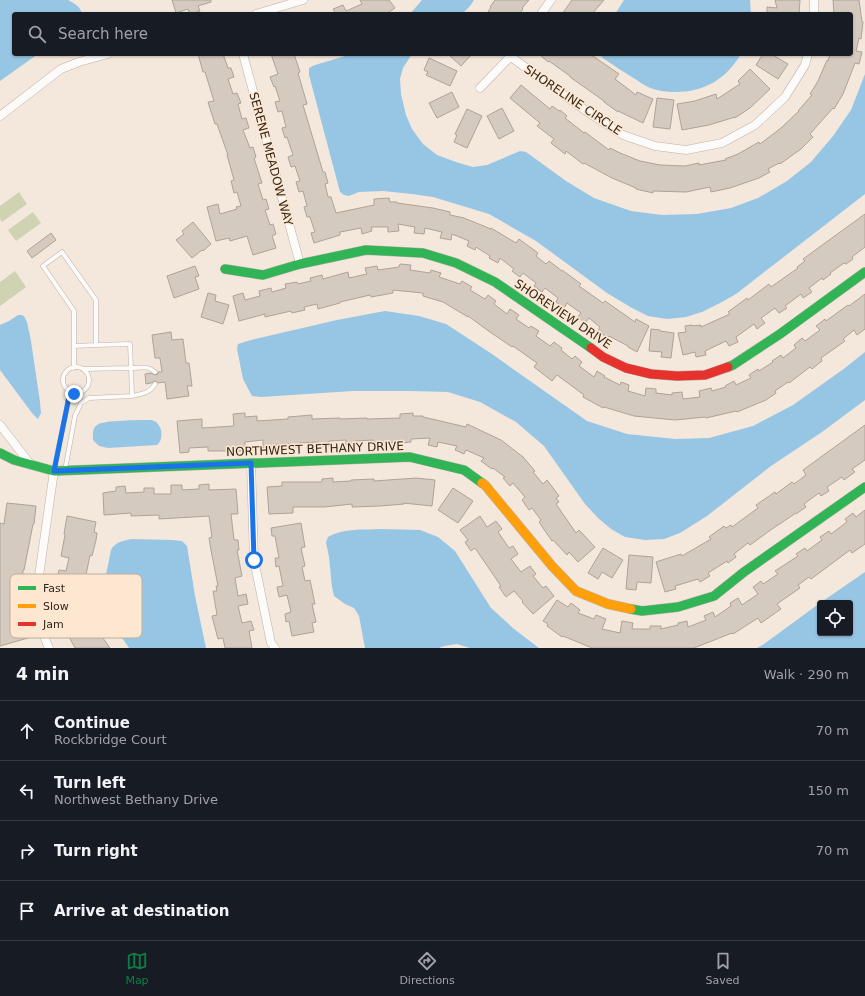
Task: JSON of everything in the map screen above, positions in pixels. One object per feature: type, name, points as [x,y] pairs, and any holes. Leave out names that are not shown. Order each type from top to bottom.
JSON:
[{"type":"street","points":[[263,12],[303,0]]},
{"type":"street","points":[[542,12],[551,0]]},
{"type":"street","points":[[814,0],[814,12]]},
{"type":"street","points":[[0,116],[61,70],[79,62],[101,56]]},
{"type":"street","name":"SERENE MEADOW WAY","points":[[244,56],[300,264]]},
{"type":"street","points":[[480,88],[512,56]]},
{"type":"street","name":"SHORELINE CIRCLE","points":[[512,56],[592,115],[623,135],[655,146],[686,150],[722,143],[755,126],[785,97],[805,66],[808,56]]},
{"type":"street","name":"SHOREVIEW DRIVE","points":[[225,269],[263,275],[300,264],[366,250],[423,253],[456,263],[495,282],[603,357],[626,368],[651,374],[677,376],[705,375],[733,365],[780,334],[865,272]]},
{"type":"street","points":[[0,425],[31,465]]},
{"type":"street","name":"NORTHWEST BETHANY DRIVE","points":[[0,453],[14,460],[54,471],[410,457],[464,470],[485,486],[552,566],[576,591],[608,604],[642,611],[678,607],[714,596],[744,572],[865,487]]},
{"type":"street","points":[[251,463],[254,560],[271,643],[275,648]]},
{"type":"street","points":[[40,574],[54,471]]},
{"type":"street","points":[[45,638],[49,648]]},
{"type":"lane","points":[[74,368],[74,311],[43,266],[62,252],[96,300],[96,345]]},
{"type":"lane","points":[[74,346],[130,344],[132,396]]},
{"type":"lane","points":[[83,369],[89,380],[86,389],[83,392],[74,394],[64,386],[63,378],[67,371],[74,368],[146,367],[155,372]]},
{"type":"lane","points":[[65,470],[75,416],[81,403],[89,398],[132,396],[149,392],[155,384]]},
{"type":"lane","points":[[54,471],[70,392]]},
{"type":"lane","points":[[83,392],[89,398]]},
{"type":"green space","points":[[19,192],[27,204],[2,222],[0,219],[0,206]]},
{"type":"green space","points":[[33,212],[41,223],[16,241],[8,230]]},
{"type":"green space","points":[[15,271],[26,287],[0,306],[0,282]]},
{"type":"water","points":[[0,0],[68,0],[79,7],[81,12],[12,12],[12,56],[35,56],[0,81]]},
{"type":"water","points":[[422,0],[474,0],[464,12],[412,12]]},
{"type":"water","points":[[624,0],[750,0],[751,12],[616,12]]},
{"type":"water","points":[[345,56],[411,56],[403,68],[400,79],[401,94],[406,115],[412,129],[423,144],[437,155],[473,167],[487,165],[520,151],[526,152],[566,181],[594,198],[631,211],[662,215],[697,214],[731,208],[758,198],[787,181],[811,162],[833,136],[851,110],[865,74],[865,194],[736,294],[720,303],[702,312],[686,317],[667,319],[648,316],[607,293],[536,241],[489,214],[433,197],[383,191],[359,192],[349,196],[340,192],[309,75],[309,68]]},
{"type":"water","points":[[601,56],[740,56],[729,70],[714,82],[696,90],[675,92],[662,91],[648,87]]},
{"type":"water","points":[[385,311],[419,316],[446,324],[489,352],[587,421],[627,434],[675,439],[709,438],[753,426],[793,405],[865,352],[865,400],[822,432],[771,466],[707,516],[680,533],[664,539],[645,540],[625,537],[611,529],[585,504],[544,446],[516,422],[480,402],[448,392],[410,391],[353,391],[261,397],[252,396],[243,379],[237,349],[238,344],[337,320]]},
{"type":"water","points":[[18,315],[24,316],[27,322],[31,341],[41,413],[38,419],[0,370],[0,325]]},
{"type":"water","points":[[151,420],[159,425],[161,431],[161,437],[157,445],[108,448],[99,446],[93,440],[94,428],[101,423]]},
{"type":"water","points":[[381,529],[420,530],[438,537],[455,551],[491,608],[514,629],[539,648],[470,648],[457,644],[439,648],[365,648],[359,616],[354,608],[345,604],[334,596],[326,542],[328,537],[340,532]]},
{"type":"water","points":[[131,539],[172,540],[182,541],[187,546],[195,596],[206,648],[129,648],[122,638],[142,638],[142,574],[106,574],[111,550],[122,541]]},
{"type":"water","points":[[865,572],[865,648],[757,648],[817,605],[817,636],[853,636],[853,600],[824,600]]},
{"type":"building","points":[[172,0],[211,0],[211,2],[198,6],[200,11],[189,12],[188,9],[176,12]]},
{"type":"building","points":[[360,0],[389,0],[395,8],[389,12],[335,12],[333,9],[343,5],[346,11],[362,4]]},
{"type":"building","points":[[495,0],[529,0],[521,12],[488,12]]},
{"type":"building","points":[[572,0],[604,0],[594,12],[563,12]]},
{"type":"building","points":[[775,0],[800,0],[799,12],[767,12],[767,7],[777,8]]},
{"type":"building","points":[[833,0],[859,0],[863,22],[861,39],[859,38],[856,51],[862,52],[859,64],[855,63],[843,94],[834,109],[833,108],[810,134],[813,137],[801,149],[780,164],[779,163],[768,169],[770,172],[759,178],[730,188],[711,192],[710,187],[686,192],[653,191],[653,193],[636,189],[584,163],[583,164],[566,151],[565,154],[551,143],[554,139],[537,126],[540,123],[510,98],[521,85],[550,109],[552,106],[559,111],[560,110],[567,116],[565,118],[609,150],[610,148],[640,161],[660,165],[685,166],[726,160],[725,159],[738,154],[759,142],[760,144],[781,128],[799,111],[812,95],[810,94],[818,81],[829,56],[853,56],[853,12],[834,12]]},
{"type":"building","points":[[199,56],[224,56],[228,68],[231,68],[234,77],[228,79],[233,94],[237,93],[241,103],[238,104],[242,119],[246,118],[249,128],[243,130],[250,148],[253,147],[256,157],[254,158],[262,183],[258,184],[263,200],[266,199],[269,209],[265,210],[270,225],[273,224],[276,234],[272,236],[276,248],[253,255],[247,236],[230,241],[229,238],[216,241],[207,207],[218,204],[220,214],[237,209],[236,207],[241,206],[237,192],[234,193],[231,181],[234,180],[228,155],[217,124],[215,124],[208,102],[214,101],[205,72],[203,72]]},
{"type":"building","points":[[272,56],[295,56],[307,104],[303,105],[323,172],[325,172],[328,183],[325,184],[328,197],[331,197],[336,213],[374,205],[374,199],[389,198],[390,202],[450,212],[450,215],[464,218],[491,228],[516,243],[519,239],[538,253],[536,256],[546,264],[549,261],[581,284],[579,286],[603,303],[605,301],[635,322],[636,319],[649,326],[637,352],[609,336],[608,338],[598,331],[600,327],[589,318],[585,323],[578,317],[581,313],[567,303],[564,308],[556,302],[558,298],[545,288],[542,292],[534,286],[536,283],[523,273],[520,277],[512,271],[514,269],[500,258],[498,263],[489,258],[490,256],[476,247],[475,250],[467,246],[469,241],[452,234],[451,240],[440,238],[442,232],[425,228],[424,234],[414,233],[415,227],[398,224],[399,231],[388,232],[388,227],[371,227],[372,231],[362,234],[361,228],[340,232],[340,235],[314,243],[311,233],[315,232],[310,217],[307,217],[304,207],[307,206],[303,191],[299,192],[296,182],[300,181],[295,166],[291,167],[288,157],[293,155],[287,137],[285,138],[282,128],[286,127],[282,111],[278,112],[275,102],[280,101],[270,77],[278,74]]},
{"type":"building","points":[[450,56],[470,56],[461,66]]},
{"type":"building","points":[[541,56],[593,56],[619,74],[615,79],[636,95],[637,92],[653,99],[643,123],[618,112],[549,61],[548,62]]},
{"type":"building","points":[[762,56],[774,56],[788,64],[778,79],[756,65]]},
{"type":"building","points":[[429,58],[457,71],[450,86],[426,75],[428,72],[424,70]]},
{"type":"building","points":[[750,69],[770,89],[750,108],[735,118],[682,130],[677,104],[695,101],[716,94],[717,99],[740,84],[738,81]]},
{"type":"building","points":[[452,92],[459,107],[437,118],[429,103]]},
{"type":"building","points":[[657,98],[674,100],[670,129],[653,127]]},
{"type":"building","points":[[502,108],[514,131],[499,139],[487,116]]},
{"type":"building","points":[[467,109],[482,116],[467,148],[454,142],[457,135],[455,134]]},
{"type":"building","points":[[865,214],[865,247],[852,257],[853,259],[846,264],[844,263],[823,280],[822,278],[809,288],[812,292],[803,298],[801,294],[785,306],[787,308],[779,313],[775,308],[761,318],[765,323],[757,329],[754,324],[736,337],[738,342],[729,346],[726,341],[705,351],[706,355],[696,357],[695,352],[683,355],[678,333],[686,332],[685,326],[701,325],[701,327],[730,314],[728,312],[747,298],[748,300],[769,284],[771,287],[798,268],[797,267],[805,261],[803,259]]},
{"type":"building","points":[[193,222],[211,244],[192,258],[176,240],[184,234],[182,231]]},
{"type":"building","points":[[51,233],[56,240],[32,258],[27,251]]},
{"type":"building","points":[[400,264],[411,265],[410,270],[430,273],[431,270],[441,273],[439,277],[460,284],[462,281],[472,287],[470,290],[485,299],[488,295],[496,301],[494,304],[507,314],[510,309],[519,315],[516,319],[529,328],[531,326],[539,331],[536,336],[550,346],[554,342],[572,359],[575,356],[582,362],[579,366],[594,377],[597,371],[605,376],[604,377],[620,385],[621,382],[629,385],[628,391],[645,396],[646,388],[656,389],[656,393],[672,395],[672,393],[682,392],[683,399],[700,397],[699,391],[711,388],[712,391],[726,387],[725,386],[734,381],[736,385],[751,378],[749,375],[758,369],[759,371],[781,355],[783,358],[796,348],[794,345],[802,338],[805,341],[820,330],[816,326],[825,319],[826,321],[848,305],[849,306],[865,294],[865,329],[857,335],[854,330],[843,339],[845,341],[821,358],[822,361],[812,369],[810,367],[789,383],[788,382],[775,391],[776,393],[766,400],[737,412],[706,418],[675,420],[634,416],[604,407],[603,408],[583,397],[584,395],[557,375],[552,381],[534,367],[537,363],[468,316],[443,302],[423,296],[423,293],[393,290],[393,293],[371,297],[370,295],[318,309],[317,304],[304,307],[305,310],[292,313],[291,311],[265,317],[265,314],[239,321],[233,296],[243,293],[245,300],[260,296],[259,291],[271,288],[272,292],[286,288],[285,284],[297,282],[298,284],[311,281],[310,278],[322,275],[323,279],[348,272],[349,278],[367,274],[365,268],[377,266],[378,270],[399,267]]},
{"type":"building","points":[[195,266],[199,276],[195,277],[199,289],[174,298],[167,276]]},
{"type":"building","points":[[208,293],[216,295],[215,301],[229,305],[223,324],[201,317]]},
{"type":"building","points":[[651,329],[674,333],[671,358],[661,357],[662,352],[649,351]]},
{"type":"building","points":[[171,332],[172,340],[183,339],[186,363],[189,363],[192,386],[187,386],[189,396],[167,399],[165,382],[158,383],[155,381],[146,384],[145,374],[151,373],[155,375],[158,374],[158,372],[162,372],[160,358],[155,358],[152,335]]},
{"type":"building","points":[[245,413],[245,417],[257,416],[257,421],[288,419],[288,417],[312,415],[312,419],[400,418],[400,414],[413,413],[413,416],[423,416],[466,427],[467,424],[501,440],[523,457],[535,471],[533,472],[543,484],[547,480],[559,496],[556,498],[559,502],[556,504],[576,533],[579,530],[595,547],[578,562],[569,552],[567,555],[553,540],[552,541],[539,522],[541,520],[532,508],[529,510],[522,500],[525,497],[513,483],[510,486],[503,478],[505,477],[481,461],[484,458],[466,450],[464,454],[455,450],[457,446],[438,442],[437,447],[428,445],[430,438],[411,439],[411,442],[401,443],[373,443],[373,440],[355,441],[355,444],[346,445],[346,440],[329,441],[329,446],[318,447],[318,442],[299,443],[300,447],[290,448],[290,444],[273,445],[273,448],[263,448],[263,440],[245,442],[245,451],[208,451],[208,447],[189,448],[189,452],[180,453],[177,421],[202,419],[202,428],[234,426],[233,414]]},
{"type":"building","points":[[865,425],[865,460],[852,469],[855,472],[844,480],[842,477],[827,487],[829,491],[821,496],[819,493],[804,504],[806,507],[750,545],[748,543],[734,554],[736,557],[728,563],[727,561],[708,573],[710,576],[700,582],[698,579],[675,586],[676,589],[665,592],[656,562],[681,554],[682,556],[711,539],[709,537],[724,526],[726,528],[731,525],[732,527],[758,508],[756,505],[775,492],[776,494],[792,482],[794,484],[806,475],[803,470]]},
{"type":"building","points":[[333,478],[333,482],[416,478],[435,480],[432,506],[403,503],[404,504],[352,507],[352,504],[324,507],[293,507],[293,513],[269,514],[267,487],[282,486],[282,482],[322,482],[322,479]]},
{"type":"building","points":[[209,484],[209,490],[236,489],[238,514],[231,514],[234,540],[238,540],[239,550],[237,550],[242,576],[235,578],[238,596],[246,594],[248,604],[238,606],[242,623],[251,621],[254,630],[249,631],[252,648],[225,648],[223,638],[218,639],[212,616],[217,615],[213,591],[217,591],[216,586],[218,586],[209,538],[212,537],[209,516],[159,519],[159,515],[131,516],[131,513],[104,515],[103,493],[116,491],[116,487],[125,486],[126,493],[144,492],[144,488],[154,488],[154,494],[171,494],[171,485],[182,485],[182,490],[199,489],[199,485]]},
{"type":"building","points":[[453,488],[473,501],[458,523],[438,510]]},
{"type":"building","points":[[7,503],[36,506],[34,524],[23,574],[10,574],[10,638],[28,638],[0,646],[0,523],[4,524]]},
{"type":"building","points":[[865,510],[865,544],[852,553],[850,550],[811,579],[809,577],[798,585],[800,588],[777,604],[781,609],[761,623],[758,618],[733,634],[732,633],[694,648],[592,648],[563,636],[562,637],[547,626],[548,624],[543,621],[557,600],[568,607],[571,603],[580,610],[578,613],[594,619],[596,615],[606,619],[602,629],[620,633],[622,621],[633,623],[632,629],[650,629],[650,626],[661,626],[661,629],[687,621],[688,627],[706,620],[704,616],[713,612],[715,617],[731,606],[730,603],[738,598],[742,605],[758,594],[753,587],[761,581],[763,584],[778,574],[775,571],[798,556],[796,554],[805,548],[807,551],[822,540],[820,537],[829,531],[831,534],[847,522],[845,519],[853,513],[856,517]]},
{"type":"building","points":[[67,516],[96,522],[94,532],[97,533],[96,540],[92,556],[90,555],[86,574],[58,574],[59,570],[66,571],[69,558],[61,556]]},
{"type":"building","points":[[480,516],[487,527],[496,521],[502,529],[498,532],[509,548],[513,546],[518,554],[511,559],[521,572],[530,566],[536,574],[533,576],[543,588],[546,586],[554,596],[533,614],[514,591],[506,597],[499,587],[501,586],[475,548],[471,551],[465,542],[468,540],[460,530]]},
{"type":"building","points":[[301,523],[305,547],[301,548],[305,566],[302,567],[305,581],[310,580],[315,604],[312,604],[316,622],[312,623],[314,632],[292,636],[289,621],[286,622],[285,614],[291,612],[287,595],[279,597],[277,587],[283,586],[279,566],[276,567],[275,558],[279,558],[275,536],[272,536],[271,528]]},
{"type":"building","points":[[603,548],[623,560],[612,578],[602,572],[598,579],[588,573]]},
{"type":"building","points":[[629,555],[653,557],[651,583],[637,582],[636,590],[626,589]]},
{"type":"building","points":[[70,638],[103,638],[110,648],[75,648]]},
{"type":"traffic: fast","points":[[225,269],[263,275],[300,264],[366,250],[423,253],[456,263],[495,282],[591,348]]},
{"type":"traffic: fast","points":[[728,367],[780,334],[865,272]]},
{"type":"traffic: fast","points":[[0,453],[14,460],[54,471],[410,457],[464,470],[482,483]]},
{"type":"traffic: fast","points":[[631,609],[642,611],[678,607],[714,596],[744,572],[865,487]]},
{"type":"traffic: slow","points":[[482,483],[552,566],[576,591],[608,604],[631,609]]},
{"type":"traffic: jam","points":[[591,348],[603,357],[626,368],[651,374],[677,376],[705,375],[728,367]]},
{"type":"route","points":[[74,394],[70,392],[54,471],[251,463],[254,560]]}]
